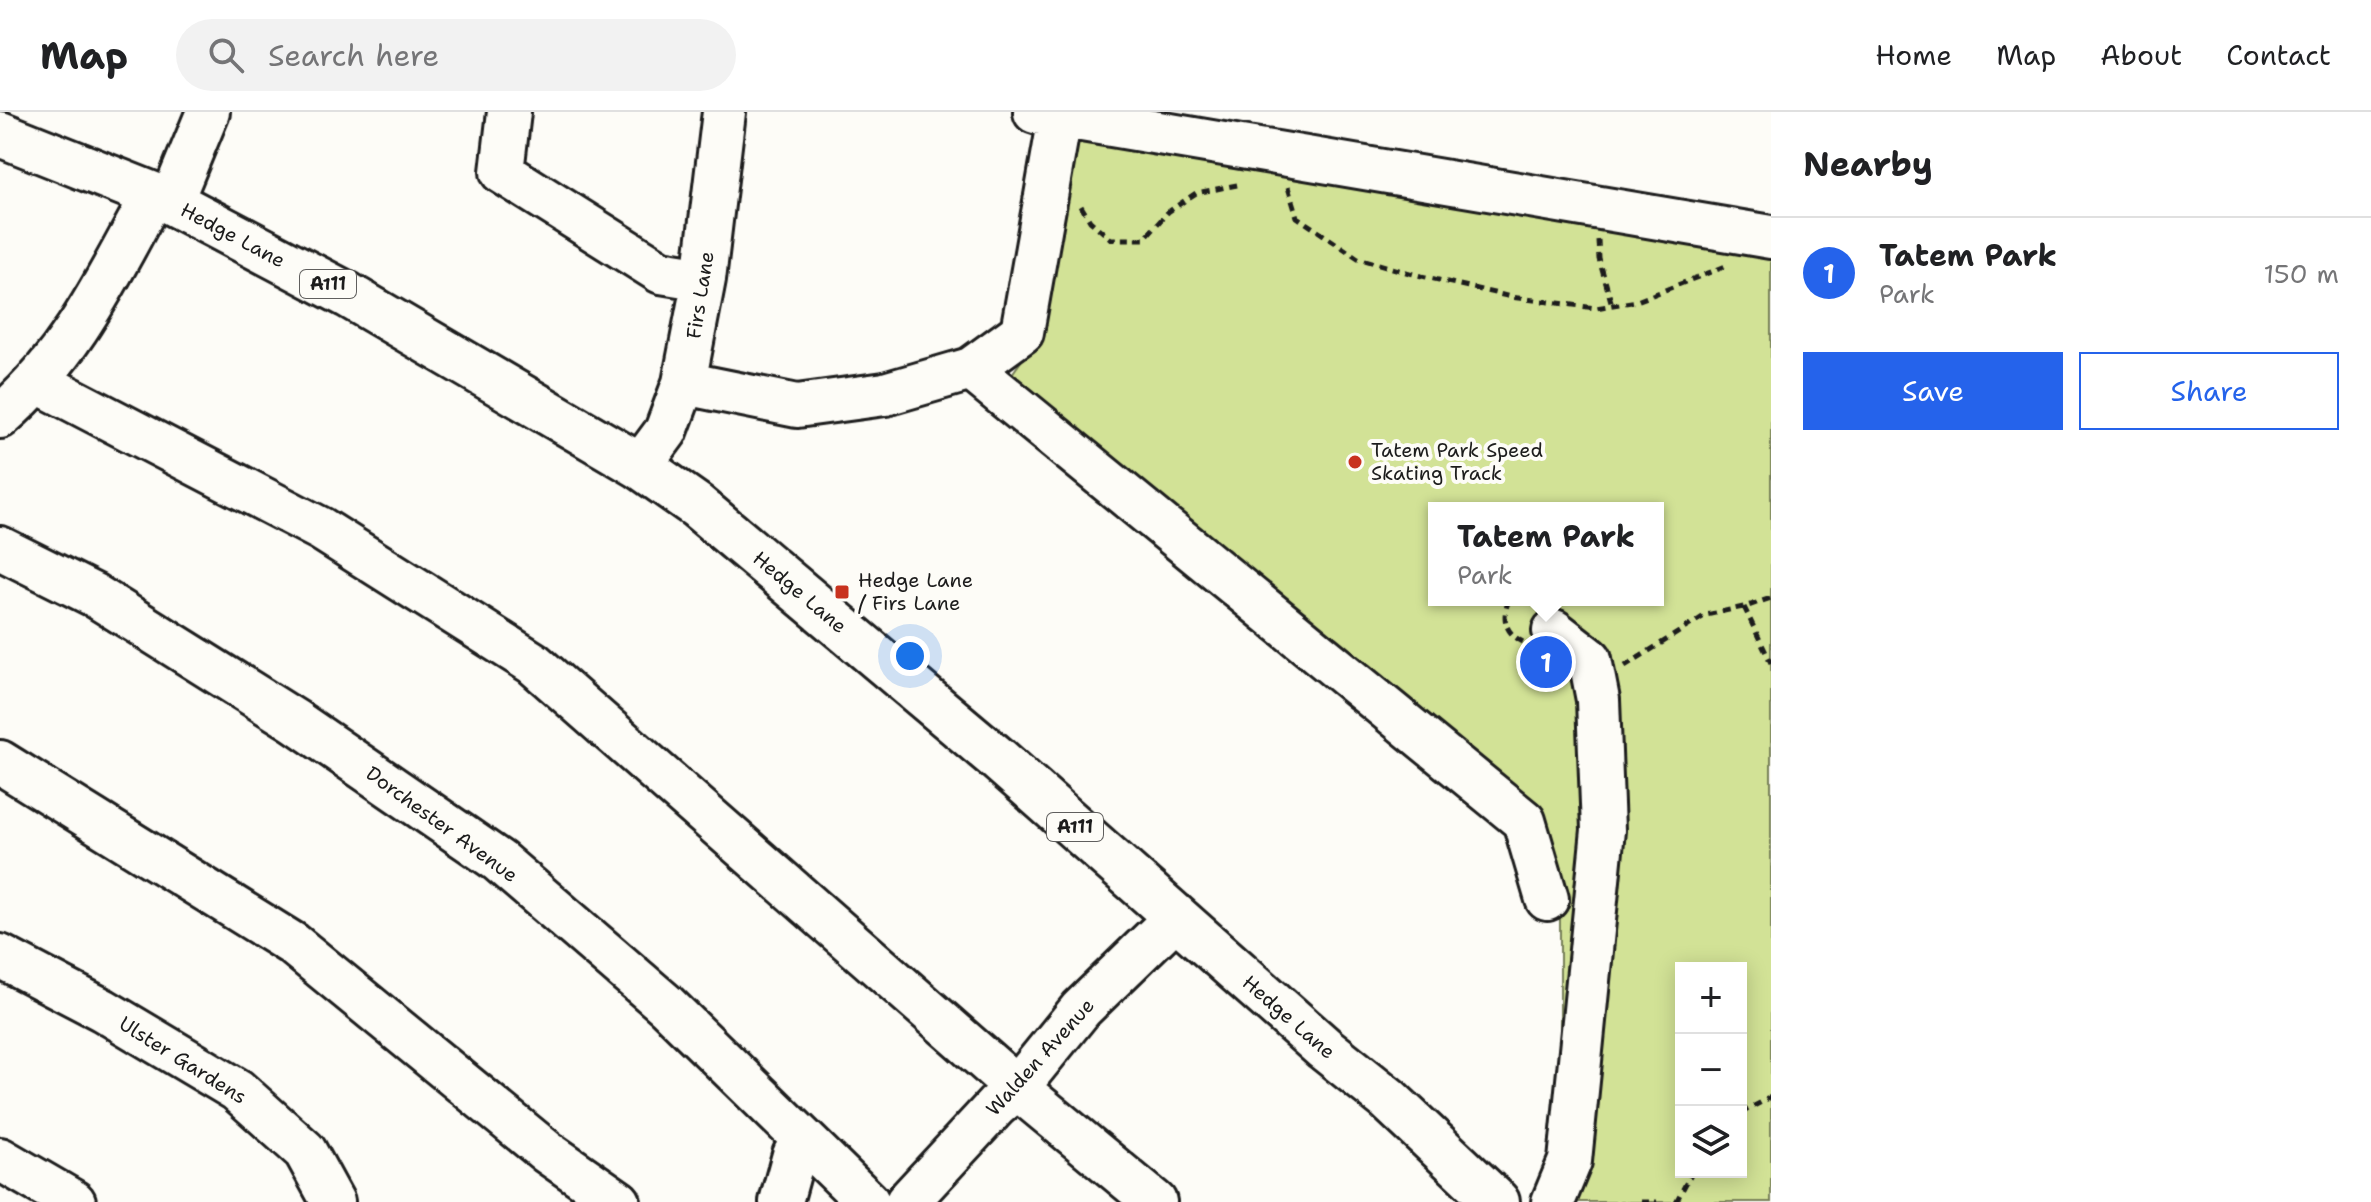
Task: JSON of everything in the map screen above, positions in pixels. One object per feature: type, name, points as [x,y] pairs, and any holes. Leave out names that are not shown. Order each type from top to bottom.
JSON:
[{"type":"main road","name":"Hedge Lane","points":[[0,134],[162,198],[348,295],[640,466],[697,506],[974,739],[1324,1048],[1388,1099],[1497,1202]]},
{"type":"street","points":[[208,112],[162,198],[78,331],[15,397],[321,529],[533,663],[1017,1088],[1155,1202]]},
{"type":"street","points":[[509,112],[502,172],[661,272],[704,279]]},
{"type":"street","name":"Firs Lane","points":[[640,466],[666,431],[684,383],[704,279],[724,112]]},
{"type":"street","points":[[684,383],[797,406],[885,394],[971,369],[1022,332],[1048,114],[1771,237]]},
{"type":"street","points":[[971,369],[1524,821],[1547,899]]},
{"type":"street","name":"Dorchester Avenue","points":[[0,548],[94,595],[295,721],[499,861],[666,1005],[868,1202]]},
{"type":"street","points":[[1553,1202],[1570,1161],[1603,830],[1596,690],[1590,659],[1554,631]]},
{"type":"street","points":[[0,762],[293,944],[557,1182],[619,1202]]},
{"type":"street","name":"Walden Avenue","points":[[907,1202],[996,1106],[1017,1088],[1081,1009],[1176,917]]},
{"type":"street","name":"Ulster Gardens","points":[[0,956],[103,1010],[237,1090],[305,1151],[333,1202]]},
{"type":"street","points":[[781,1202],[794,1155],[807,1143]]},
{"type":"street","points":[[0,1159],[74,1202]]},
{"type":"path","points":[[1290,181],[1287,189],[1297,217],[1358,258],[1511,297],[1596,308],[1637,301],[1729,265]]},
{"type":"path","points":[[1075,196],[1090,221],[1111,239],[1144,239],[1168,212],[1196,193],[1252,182]]},
{"type":"path","points":[[1598,237],[1599,259],[1612,305]]},
{"type":"path","points":[[1596,690],[1607,677],[1706,615],[1771,598]]},
{"type":"path","points":[[1744,607],[1771,663]]},
{"type":"path","points":[[1747,1110],[1771,1097]]},
{"type":"path","points":[[1676,1202],[1689,1178]]},
{"type":"path","points":[[1641,1202],[1657,1202]]},
{"type":"green space","points":[[1067,125],[1771,248],[1771,1202],[1547,1202],[1560,1165],[1560,907],[1553,860],[1005,384],[1033,344]]},
{"type":"place","name":"Tatem Park Speed Skating Track","points":[[1355,462]]},
{"type":"place","name":"Hedge Lane / Firs Lane","points":[[842,592]]},
{"type":"place","name":"Tatem Park","points":[[1546,662]]}]
